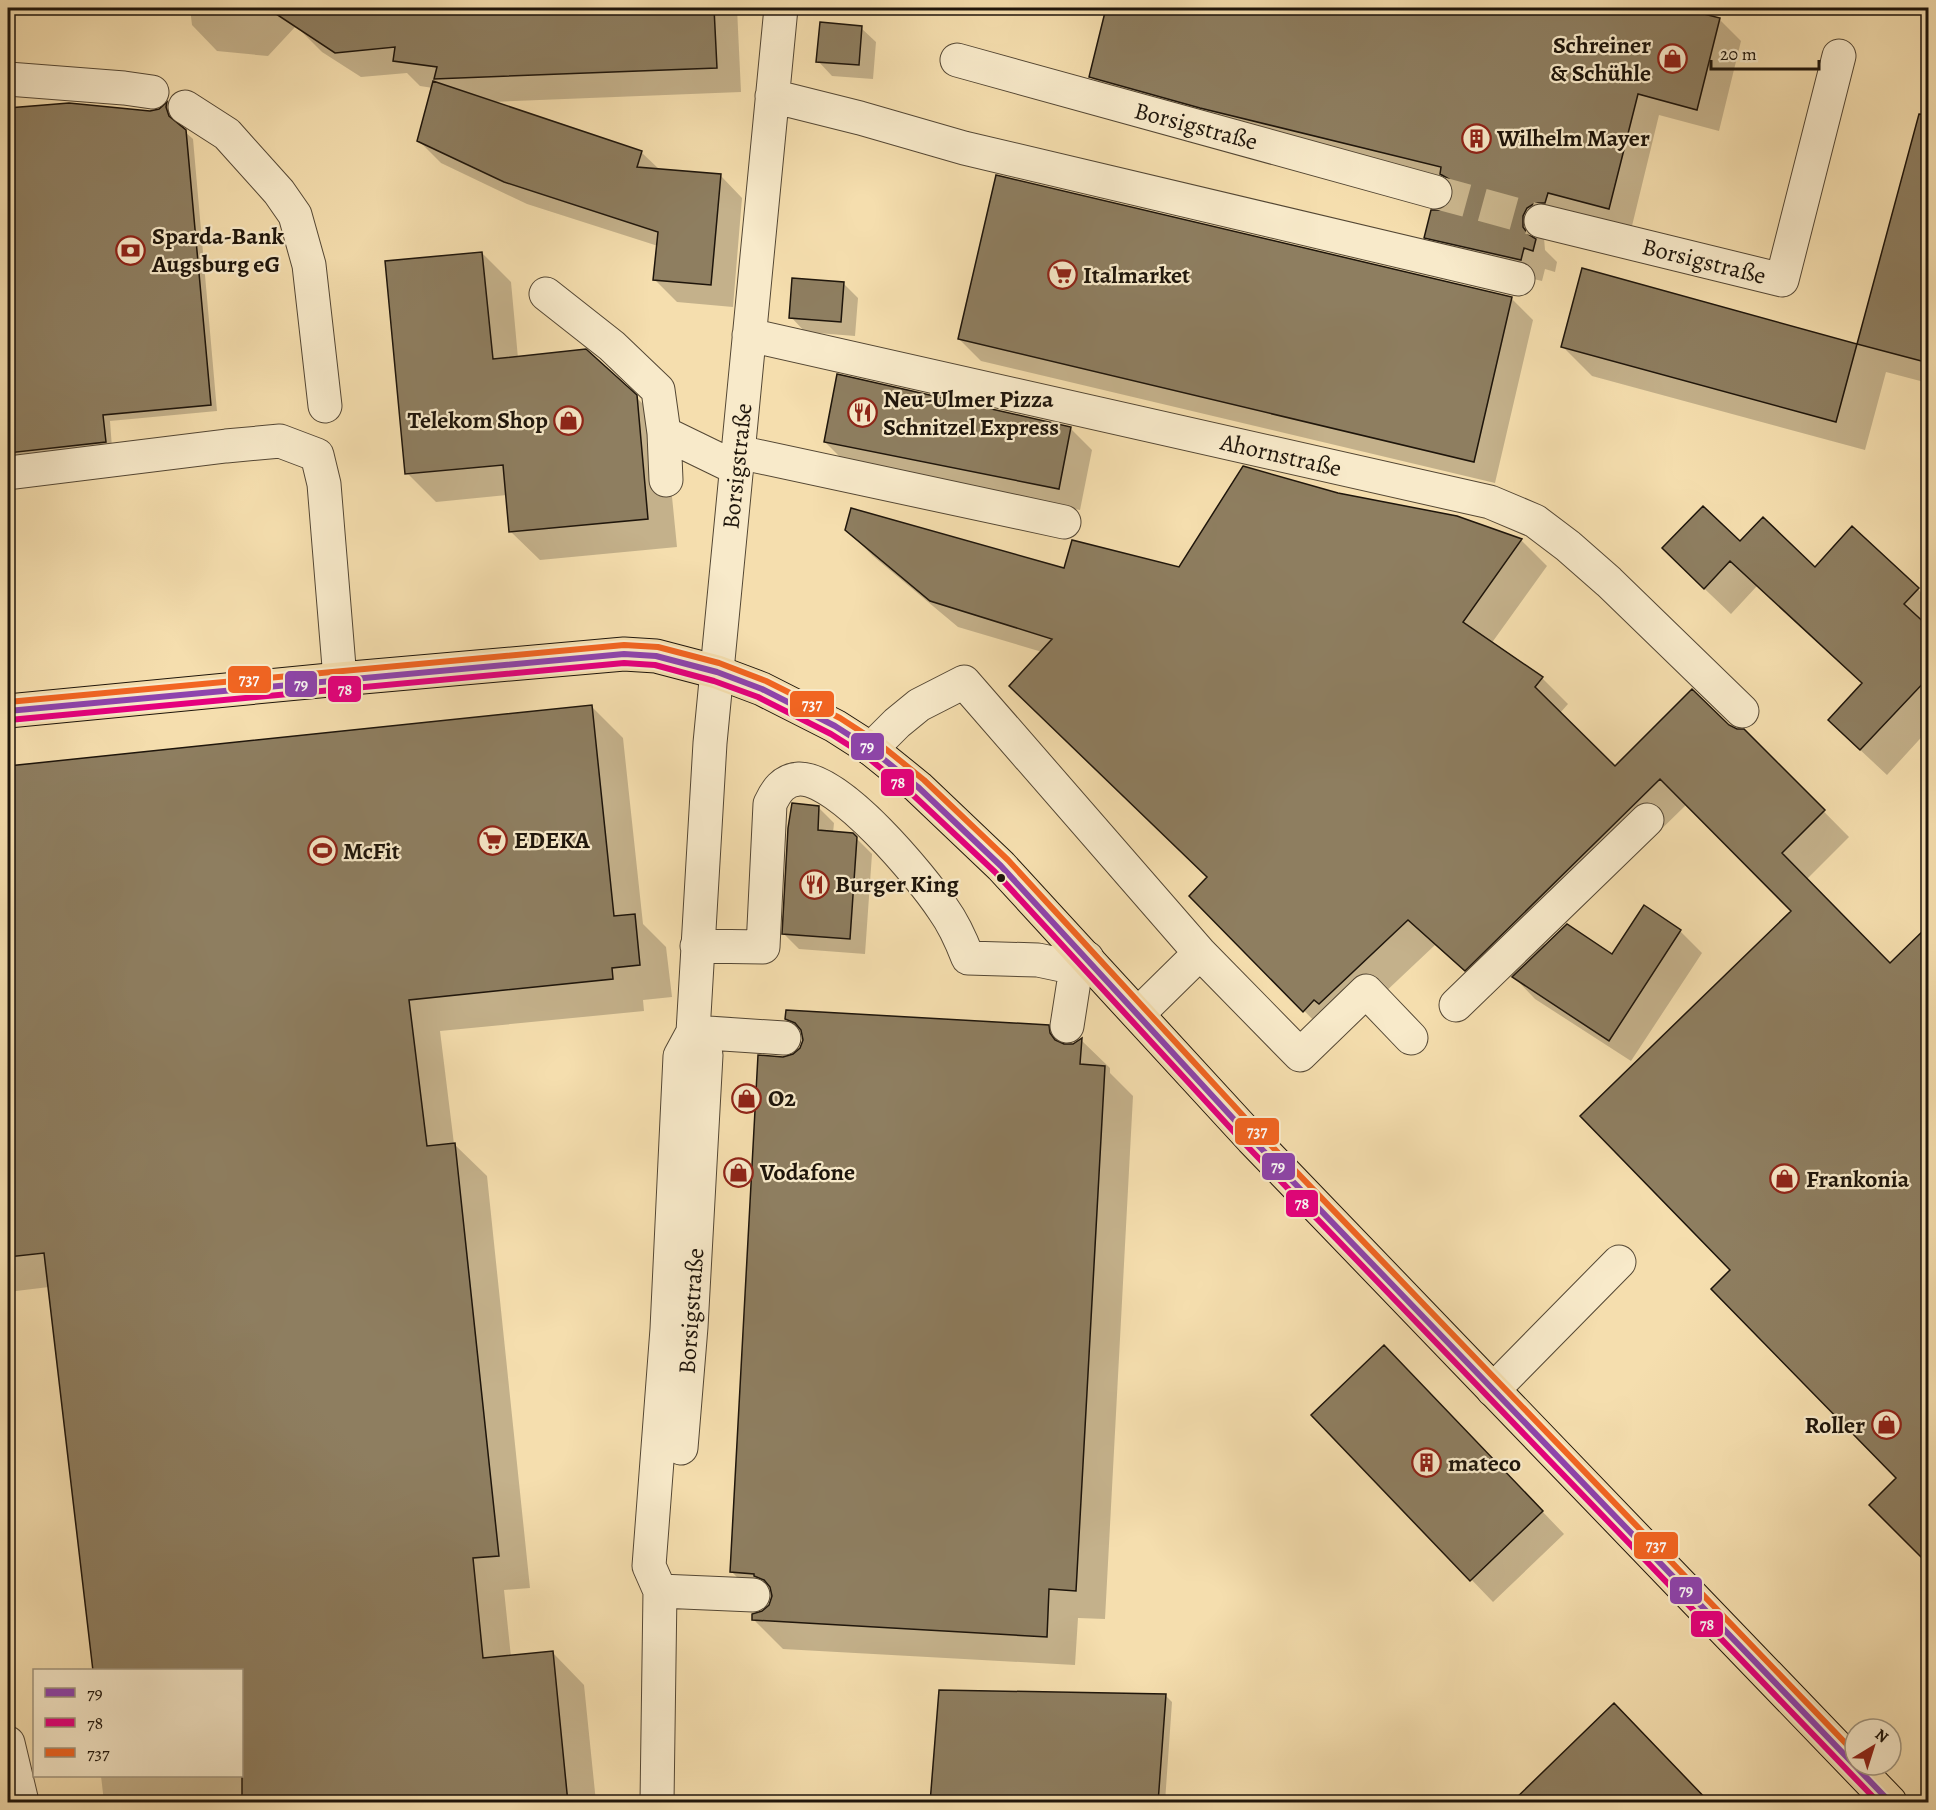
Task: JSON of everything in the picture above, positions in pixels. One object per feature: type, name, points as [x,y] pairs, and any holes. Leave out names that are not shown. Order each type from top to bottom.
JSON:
[{"type":"main road","points":[[8,711],[624,654],[656,656],[717,672],[762,689],[835,726],[871,749],[918,787],[971,836],[1082,963],[1138,1014],[1252,1139],[1883,1800]]},
{"type":"street","name":"Borsigstraße","points":[[657,1803],[660,1591],[649,1566],[667,1329],[680,1056],[693,1032],[717,672],[781,8]]},
{"type":"street","name":"Borsigstraße","points":[[1541,221],[1782,280],[1839,56]]},
{"type":"street","name":"Borsigstraße","points":[[957,60],[1435,192]]},
{"type":"street","points":[[8,79],[152,92]]},
{"type":"street","points":[[772,96],[964,148],[1518,279]]},
{"type":"street","points":[[185,107],[227,134],[279,192],[294,215],[309,265],[325,406]]},
{"type":"street","points":[[546,294],[612,346],[658,390],[666,480]]},
{"type":"street","name":"Ahornstraße","points":[[749,335],[1230,448],[1490,502],[1536,521],[1568,546],[1609,582],[1742,711]]},
{"type":"street","points":[[663,433],[737,460],[1064,522]]},
{"type":"street","points":[[8,473],[280,441],[317,455],[324,484],[340,679]]},
{"type":"street","points":[[871,749],[919,705],[964,682],[1200,953],[1300,1055],[1366,991],[1411,1038]]},
{"type":"street","points":[[697,946],[763,947],[770,804],[777,789],[800,779],[813,782],[832,794],[872,825],[919,877],[943,908],[959,934],[968,958],[1082,963],[1066,1026]]},
{"type":"street","points":[[1456,1005],[1647,820]]},
{"type":"street","points":[[1138,1014],[1200,953]]},
{"type":"street","points":[[693,1032],[784,1038]]},
{"type":"street","points":[[1493,1390],[1620,1263]]},
{"type":"street","points":[[660,1591],[753,1594]]},
{"type":"street","points":[[8,1743],[16,1795]]},
{"type":"building","points":[[267,8],[471,8],[517,14],[714,8],[717,68],[434,79],[437,67],[393,61],[395,47],[335,53]]},
{"type":"building","name":"Wilhelm Mayer","points":[[1106,8],[1599,8],[1624,14],[1626,8],[1680,8],[1720,18],[1697,110],[1638,94],[1609,209],[1548,193],[1545,203],[1535,203],[1527,208],[1523,216],[1523,227],[1536,239],[1533,251],[1524,248],[1521,260],[1424,238],[1431,210],[1439,210],[1448,206],[1453,196],[1453,187],[1449,179],[1440,174],[1441,167],[1200,108],[1089,77]]},
{"type":"building","points":[[820,22],[862,26],[859,65],[816,62]]},
{"type":"building","points":[[433,81],[642,151],[637,167],[721,174],[711,285],[653,280],[658,232],[504,182],[417,141]]},
{"type":"building","points":[[167,102],[169,116],[186,130],[211,405],[103,415],[106,442],[8,453],[8,108],[69,103],[150,111],[159,109]]},
{"type":"building","points":[[1919,114],[1929,115],[1929,363],[1857,344]]},
{"type":"building","points":[[996,175],[1512,297],[1474,462],[958,339]]},
{"type":"building","points":[[482,252],[493,359],[586,349],[637,395],[648,519],[509,532],[503,465],[405,474],[385,261]]},
{"type":"building","points":[[1582,268],[1857,344],[1836,422],[1561,347]]},
{"type":"building","points":[[792,278],[844,282],[841,322],[789,318]]},
{"type":"building","points":[[837,374],[1071,427],[1059,489],[824,442]]},
{"type":"building","points":[[1243,466],[1338,493],[1457,516],[1522,539],[1463,622],[1543,677],[1535,687],[1615,766],[1692,689],[1729,725],[1737,729],[1744,729],[1825,810],[1782,853],[1890,963],[1929,925],[1929,1565],[1869,1505],[1896,1478],[1711,1289],[1730,1270],[1580,1116],[1791,911],[1660,779],[1465,971],[1408,920],[1319,1004],[1314,1000],[1303,1012],[1189,896],[1207,877],[1009,686],[1052,639],[930,601],[845,530],[851,508],[1064,568],[1072,540],[1179,567]]},
{"type":"building","points":[[1703,506],[1740,541],[1763,517],[1815,567],[1852,526],[1919,588],[1904,604],[1929,627],[1929,677],[1860,750],[1828,720],[1862,683],[1730,561],[1704,589],[1662,548]]},
{"type":"building","points":[[592,705],[614,916],[635,914],[640,965],[612,968],[613,979],[409,1000],[427,1146],[455,1143],[499,1556],[473,1558],[483,1658],[553,1651],[568,1803],[242,1803],[243,1669],[93,1669],[44,1253],[8,1257],[8,766]]},
{"type":"building","name":"Burger King","points":[[792,803],[819,806],[818,830],[853,833],[857,837],[850,939],[782,934],[788,828]]},
{"type":"building","points":[[1644,905],[1681,930],[1609,1041],[1512,977],[1567,924],[1612,954]]},
{"type":"building","points":[[786,1010],[1049,1025],[1050,1033],[1055,1040],[1064,1044],[1073,1044],[1082,1038],[1080,1064],[1105,1066],[1076,1591],[1049,1589],[1047,1637],[752,1620],[752,1614],[762,1611],[769,1605],[772,1596],[770,1587],[754,1574],[730,1572],[758,1055],[783,1057],[793,1054],[800,1048],[803,1040],[801,1030],[795,1023],[785,1019]]},
{"type":"building","name":"mateco","points":[[1384,1345],[1543,1511],[1470,1581],[1311,1415]]},
{"type":"building","points":[[939,1690],[1166,1694],[1158,1803],[930,1803]]},
{"type":"building","points":[[1614,1703],[1710,1803],[1511,1803]]},
{"type":"tunnel","points":[[1435,192],[1541,221]]},
{"type":"transit line","name":"737","points":[[8,702],[624,645],[658,647],[719,663],[766,681],[840,718],[877,742],[924,780],[1008,860],[1259,1133],[1843,1741]]},
{"type":"transit line","name":"79","points":[[8,711],[624,654],[656,656],[717,672],[762,689],[835,726],[871,749],[918,787],[1001,866],[1252,1139],[1890,1802]]},
{"type":"transit line","name":"78","points":[[9,720],[624,663],[655,665],[714,681],[758,697],[831,734],[866,756],[912,794],[995,872],[1246,1145],[1878,1802]]},
{"type":"place","name":"Schreiner & Schühle","points":[[1672,59]]},
{"type":"place","name":"Wilhelm Mayer","points":[[1476,138]]},
{"type":"place","name":"Sparda-Bank Augsburg eG","points":[[131,250]]},
{"type":"place","name":"Italmarket","points":[[1062,275]]},
{"type":"place","name":"Neu-Ulmer Pizza Schnitzel Express","points":[[862,413]]},
{"type":"place","name":"Telekom Shop","points":[[569,420]]},
{"type":"place","name":"EDEKA","points":[[493,840]]},
{"type":"place","name":"McFit","points":[[322,851]]},
{"type":"place","name":"Burger King","points":[[814,884]]},
{"type":"place","name":"O2","points":[[747,1098]]},
{"type":"place","name":"Vodafone","points":[[739,1172]]},
{"type":"place","name":"Frankonia","points":[[1785,1179]]},
{"type":"place","name":"Roller","points":[[1886,1425]]},
{"type":"place","name":"mateco","points":[[1427,1463]]}]
